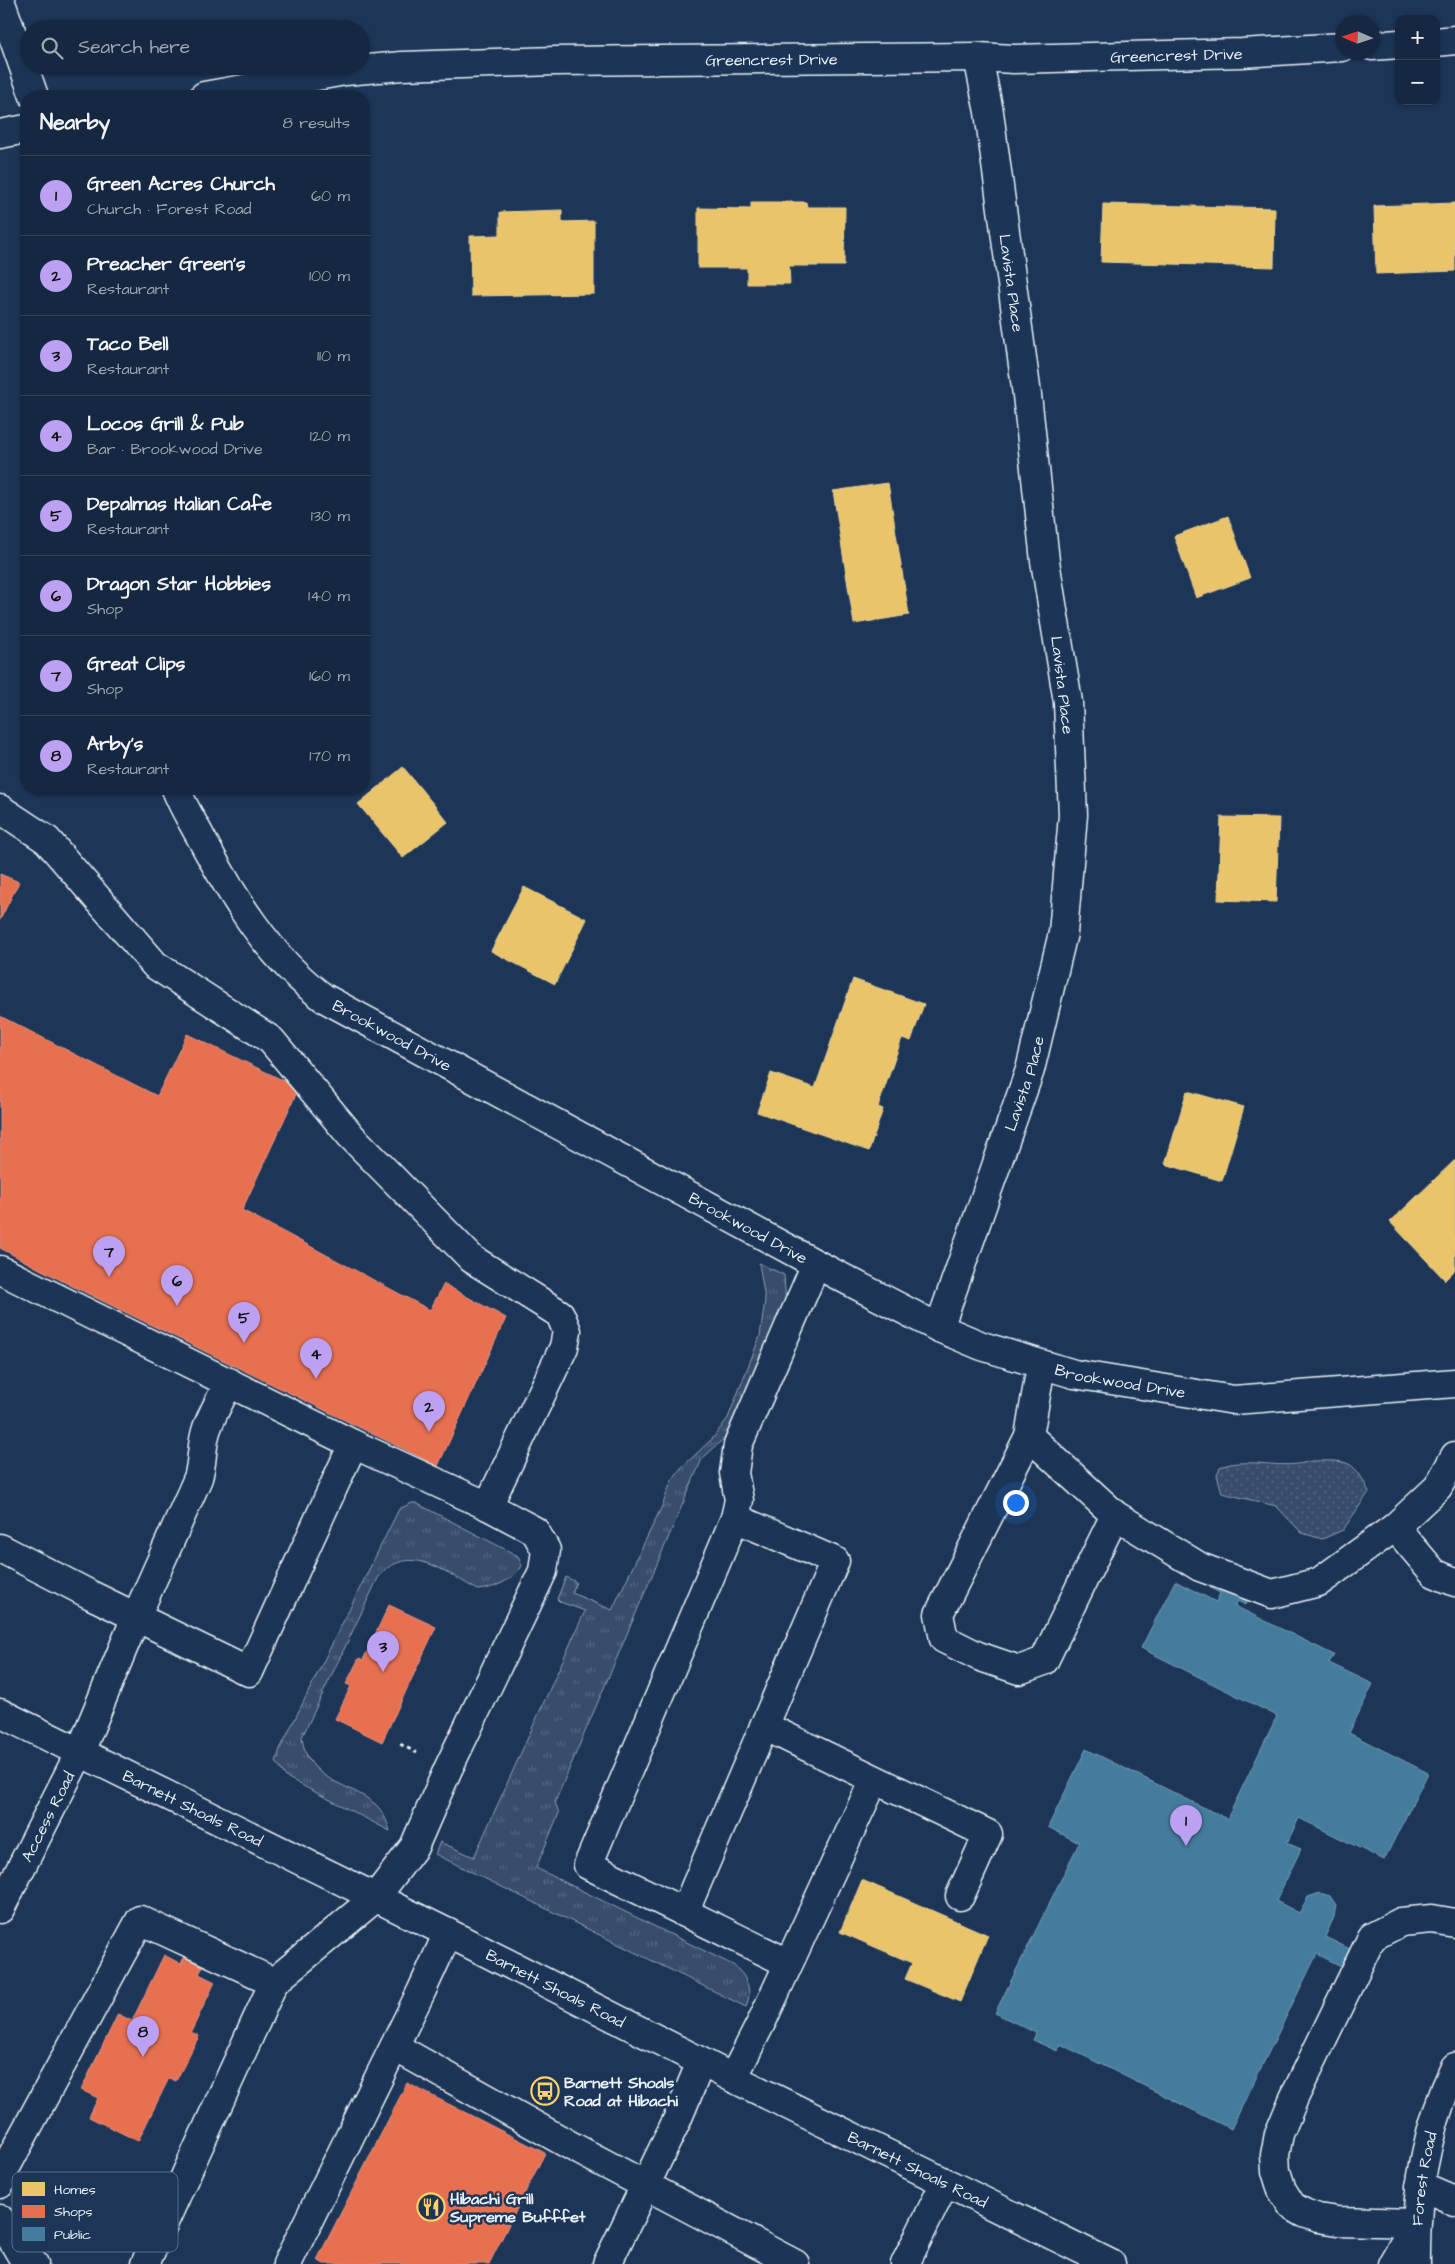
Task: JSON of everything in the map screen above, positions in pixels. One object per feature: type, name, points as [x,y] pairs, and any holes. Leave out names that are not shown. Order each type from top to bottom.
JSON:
[{"type":"street","points":[[0,0],[20,56]]},
{"type":"street","points":[[1440,42],[1455,40]]},
{"type":"street","points":[[1380,45],[1395,44]]},
{"type":"street","name":"Greencrest Drive","points":[[370,68],[555,61],[978,57],[1014,59],[1335,47]]},
{"type":"street","name":"Lavista Place","points":[[939,1328],[1030,1070],[1064,933],[1073,815],[1068,702],[1044,562],[1028,395],[989,112],[978,57]]},
{"type":"street","points":[[27,75],[32,90]]},
{"type":"street","name":"Greencrest Drive","points":[[237,90],[318,75]]},
{"type":"street","points":[[0,134],[20,130]]},
{"type":"street","name":"Brookwood Drive","points":[[179,795],[217,868],[265,942],[305,984],[324,998],[816,1264],[939,1328],[982,1346],[1041,1366],[1074,1374],[1234,1400],[1455,1383]]},
{"type":"street","points":[[0,809],[47,840],[155,965],[271,1040],[351,1136],[472,1259],[560,1314],[567,1331],[564,1347],[488,1506]]},
{"type":"street","points":[[788,1963],[588,1865],[735,1518],[739,1500],[734,1473],[738,1445],[816,1264]]},
{"type":"street","points":[[0,1270],[353,1444],[488,1506],[535,1531],[546,1550],[543,1571],[448,1769],[414,1847],[375,1898],[274,1982],[178,2192]]},
{"type":"street","points":[[1041,1366],[1029,1436],[939,1614],[944,1639],[978,1656],[1019,1670],[1044,1661],[1115,1515]]},
{"type":"street","name":"Access Road","points":[[0,1909],[80,1752],[136,1617],[198,1478],[203,1462],[203,1445],[206,1429],[229,1382]]},
{"type":"street","points":[[1029,1436],[1115,1515],[1200,1567],[1272,1594],[1319,1582],[1395,1527],[1438,1487],[1455,1456]]},
{"type":"street","points":[[0,1548],[249,1672],[353,1444]]},
{"type":"street","points":[[684,1913],[835,1561],[735,1518]]},
{"type":"street","points":[[1395,1527],[1434,1573],[1455,1582]]},
{"type":"street","name":"Barnett Shoals Road","points":[[0,1713],[151,1789],[448,1933],[733,2078],[1111,2264]]},
{"type":"street","points":[[764,1726],[988,1834],[960,1896]]},
{"type":"street","points":[[733,2078],[762,2021],[874,1780]]},
{"type":"street","points":[[1392,2264],[1416,2222],[1337,2221],[1318,2218],[1304,2213],[1292,2206],[1282,2190],[1276,2171],[1275,2155],[1279,2134],[1294,2098],[1372,1937],[1401,1922],[1432,1919],[1455,1923]]},
{"type":"street","points":[[0,2184],[6,2167],[140,1920],[274,1982]]},
{"type":"street","points":[[287,2264],[395,2047],[448,1933]]},
{"type":"street","points":[[395,2047],[575,2148],[795,2264]]},
{"type":"street","points":[[607,2264],[677,2120],[701,2062]]},
{"type":"street","name":"Forest Road","points":[[1416,2264],[1416,2222],[1429,2136],[1445,2088],[1455,2067]]},
{"type":"street","points":[[906,2264],[945,2183]]},
{"type":"street","points":[[1420,2186],[1455,2201]]},
{"type":"street","points":[[0,2220],[12,2240]]},
{"type":"street","points":[[19,2252],[23,2258],[34,2264]]},
{"type":"street","points":[[145,2264],[150,2252]]},
{"type":"green space","points":[[759,1263],[784,1275],[786,1304],[730,1433],[702,1459],[555,1802],[559,1813],[536,1868],[733,1965],[742,1974],[749,1989],[746,2007],[435,1854],[440,1842],[474,1857],[585,1611],[560,1602],[557,1599],[566,1577],[576,1582],[572,1593],[612,1610],[663,1504],[671,1482],[680,1469],[713,1438],[728,1418],[760,1336],[765,1300]]},
{"type":"green space","points":[[1311,1461],[1347,1463],[1358,1472],[1369,1492],[1343,1530],[1322,1539],[1302,1533],[1276,1506],[1222,1493],[1217,1475],[1220,1467],[1231,1464],[1288,1465]]},
{"type":"green space","points":[[416,1503],[518,1556],[522,1566],[514,1575],[503,1582],[490,1588],[478,1590],[427,1563],[414,1561],[402,1561],[390,1567],[378,1578],[302,1737],[305,1752],[320,1772],[375,1804],[384,1816],[390,1831],[286,1777],[276,1762],[280,1749],[399,1509]]},
{"type":"building: Homes","points":[[751,202],[806,202],[807,207],[845,207],[844,266],[789,266],[790,284],[747,284],[747,268],[698,268],[698,208],[751,209]]},
{"type":"building: Homes","points":[[1455,203],[1455,271],[1376,274],[1374,206]]},
{"type":"building: Homes","points":[[1103,204],[1275,208],[1274,267],[1101,262]]},
{"type":"building: Homes","points":[[562,210],[562,222],[594,221],[594,294],[471,296],[470,236],[500,235],[500,212]]},
{"type":"building: Homes","points":[[888,483],[909,615],[854,624],[833,491]]},
{"type":"building: Homes","points":[[1228,516],[1250,578],[1196,598],[1174,536]]},
{"type":"building: Homes","points":[[403,767],[448,822],[403,858],[358,804]]},
{"type":"building: Homes","points":[[1221,817],[1279,818],[1276,902],[1218,900]]},
{"type":"building: Homes","points":[[524,887],[587,919],[555,984],[491,951]]},
{"type":"building: Homes","points":[[853,979],[924,1004],[911,1041],[902,1038],[878,1107],[883,1109],[869,1151],[757,1112],[771,1073],[815,1088]]},
{"type":"building: Homes","points":[[1187,1091],[1244,1107],[1222,1181],[1165,1164]]},
{"type":"building: Homes","points":[[1455,1160],[1455,1270],[1445,1280],[1390,1222]]},
{"type":"building: Homes","points":[[862,1880],[988,1935],[960,2002],[905,1979],[912,1963],[840,1932]]},
{"type":"building: Shops","points":[[0,874],[19,882],[0,920]]},
{"type":"building: Shops","points":[[0,1016],[157,1096],[187,1034],[299,1088],[242,1210],[430,1310],[444,1284],[506,1318],[438,1466],[68,1284],[0,1248]]},
{"type":"building: Shops","points":[[389,1605],[436,1627],[382,1742],[335,1719],[351,1686],[346,1684],[359,1658],[363,1660]]},
{"type":"building: Shops","points":[[164,1955],[181,1964],[184,1957],[203,1966],[199,1974],[215,1982],[191,2032],[199,2036],[176,2081],[169,2078],[138,2141],[89,2117],[98,2098],[81,2090],[118,2014],[132,2021]]},
{"type":"building: Shops","name":"Hibachi Grill Supreme Bufffet","points":[[407,2083],[545,2153],[489,2264],[324,2264],[317,2260]]},
{"type":"building: Public","points":[[1222,1563],[1258,1581],[1245,1605],[1238,1601],[1235,1606],[1334,1655],[1329,1663],[1373,1684],[1349,1733],[1428,1773],[1384,1860],[1299,1818],[1287,1843],[1301,1849],[1276,1901],[1299,1913],[1308,1897],[1320,1893],[1330,1896],[1336,1905],[1334,1917],[1325,1937],[1350,1949],[1341,1966],[1317,1954],[1231,2129],[1060,2044],[1057,2051],[1033,2040],[1036,2033],[995,2013],[1079,1843],[1048,1827],[1086,1749],[1227,1819],[1277,1716],[1141,1648],[1175,1581],[1216,1602],[1220,1593],[1210,1588]]},
{"type":"place","name":"Great Clips","points":[[109,1277]]},
{"type":"place","name":"Dragon Star Hobbies","points":[[177,1306]]},
{"type":"place","name":"Depalmas Italian Cafe","points":[[244,1343]]},
{"type":"place","name":"Locos Grill & Pub","points":[[316,1379]]},
{"type":"place","name":"Preacher Green’s","points":[[429,1432]]},
{"type":"place","name":"Taco Bell","points":[[383,1672]]},
{"type":"place","name":"Green Acres Church","points":[[1186,1846]]},
{"type":"place","name":"Arby's","points":[[143,2057]]},
{"type":"place","name":"Barnett Shoals Road at Hibachi","points":[[545,2091]]},
{"type":"place","name":"Hibachi Grill Supreme Bufffet","points":[[431,2207]]}]
